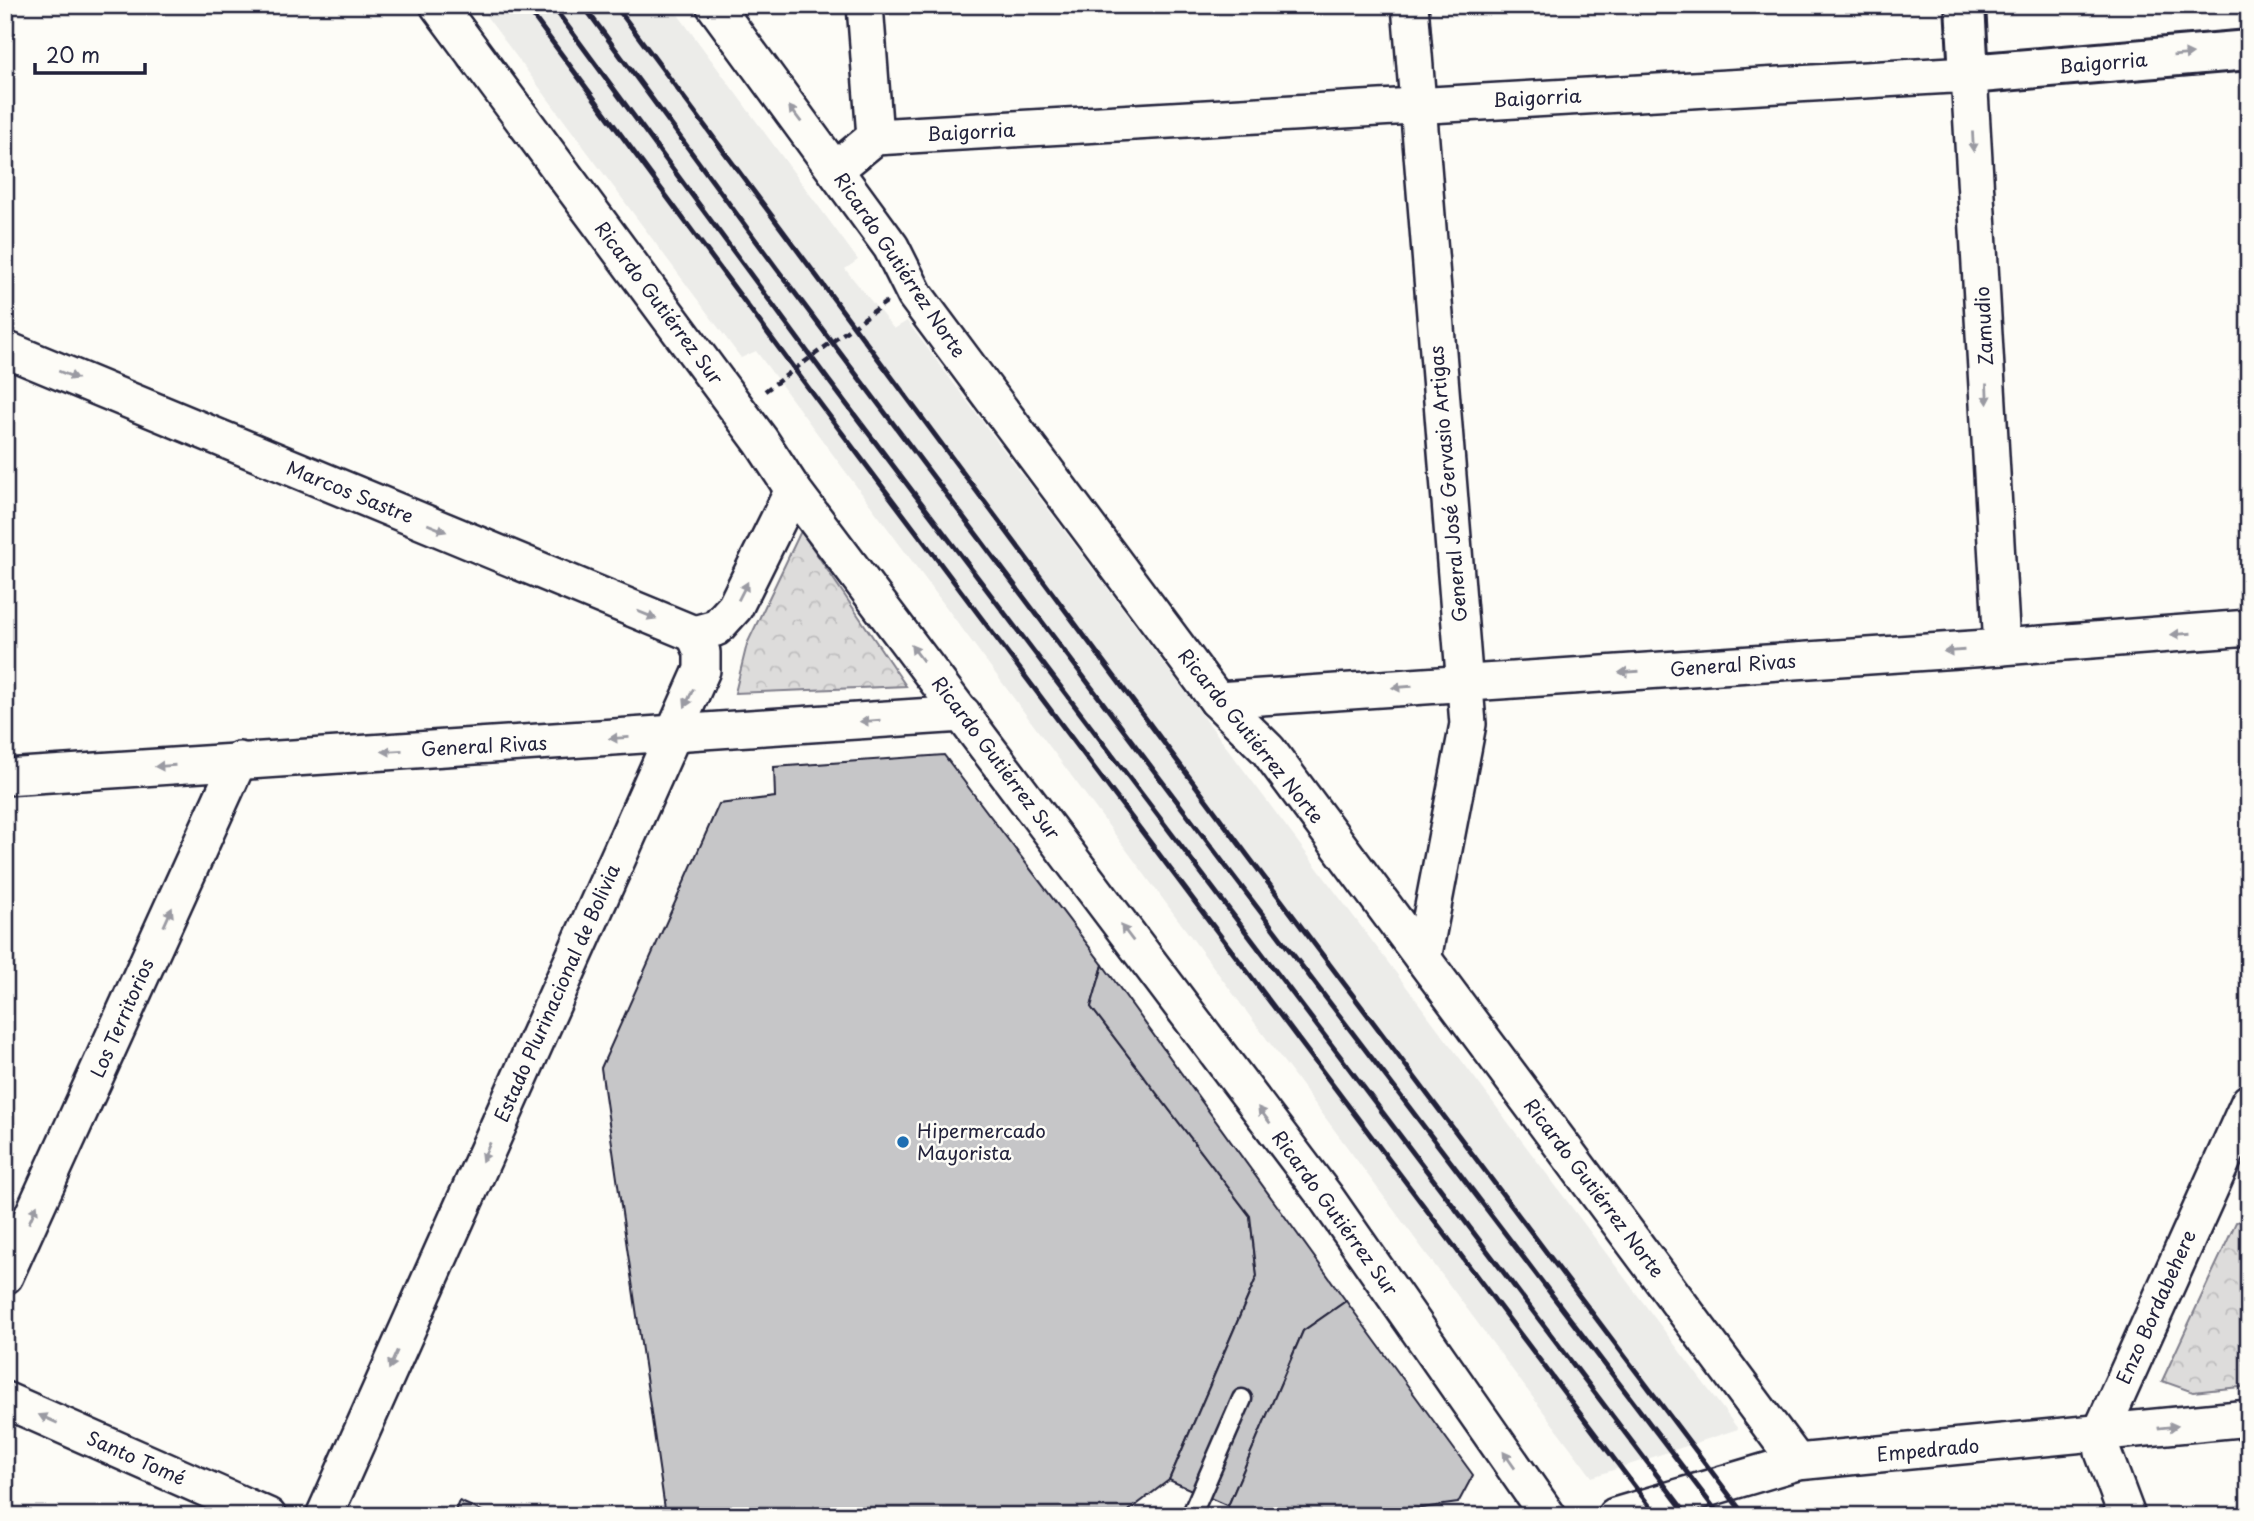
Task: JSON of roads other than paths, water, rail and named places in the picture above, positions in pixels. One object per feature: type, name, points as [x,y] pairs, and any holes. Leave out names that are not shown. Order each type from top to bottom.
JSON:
[{"type":"street","name":"Ricardo Gutiérrez Sur","points":[[438,5],[761,440],[793,490],[1325,1196],[1548,1516]]},
{"type":"street","name":"Ricardo Gutiérrez Norte","points":[[713,5],[891,247],[915,295],[1217,700],[1268,750],[1797,1462]]},
{"type":"street","points":[[836,169],[875,137],[865,5]]},
{"type":"street","name":"General José Gervasio Artigas","points":[[1410,5],[1468,724],[1423,959]]},
{"type":"street","name":"Zamudio","points":[[1965,5],[2002,648]]},
{"type":"street","name":"Baigorria","points":[[875,137],[1969,74],[2249,50]]},
{"type":"street","name":"Marcos Sastre","points":[[5,349],[694,634]]},
{"type":"street","points":[[694,634],[716,628],[735,607],[793,490]]},
{"type":"street","name":"General Rivas","points":[[1217,700],[2002,648],[2249,628]]},
{"type":"street","name":"Estado Plurinacional de Bolivia","points":[[324,1516],[702,670],[702,652],[694,634]]},
{"type":"street","name":"General Rivas","points":[[5,777],[963,714]]},
{"type":"street","name":"Los Territorios","points":[[5,1276],[240,760]]},
{"type":"street","name":"Enzo Bordabehere","points":[[2100,1434],[2249,1102]]},
{"type":"street","name":"Santo Tomé","points":[[5,1400],[268,1516]]},
{"type":"street","name":"Empedrado","points":[[1615,1516],[1797,1462],[2249,1418]]},
{"type":"street","points":[[2100,1434],[2103,1452],[2127,1516]]},
{"type":"lane","points":[[1191,1516],[1242,1399]]},
{"type":"railway","points":[[525,5],[821,405],[1657,1516]]},
{"type":"railway","points":[[552,5],[829,381],[1688,1516]]},
{"type":"railway","points":[[583,5],[777,269],[1231,873],[1720,1516]]},
{"type":"railway","points":[[615,5],[1248,856],[1745,1516]]},
{"type":"place","name":"Hipermercado Mayorista","points":[[903,1142]]}]
